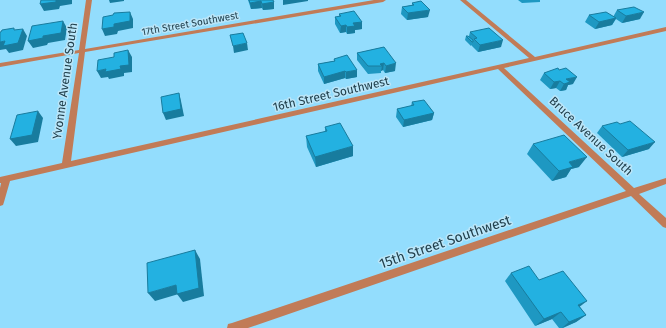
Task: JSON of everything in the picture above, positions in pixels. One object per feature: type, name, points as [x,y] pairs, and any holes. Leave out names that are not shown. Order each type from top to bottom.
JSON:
[{"type":"street","name":"Yvonne Avenue South","points":[[66,165],[89,0]]},
{"type":"street","name":"17th Street Southwest","points":[[0,65],[383,0]]},
{"type":"street","points":[[463,0],[533,58]]},
{"type":"street","name":"16th Street Southwest","points":[[4,179],[666,29]]},
{"type":"street","name":"Bruce Avenue South","points":[[499,67],[666,224]]},
{"type":"street","points":[[0,202],[4,179]]},
{"type":"street","name":"15th Street Southwest","points":[[232,328],[632,192],[666,182]]},
{"type":"building","points":[[41,0],[56,0],[56,2],[40,4]]},
{"type":"building","points":[[249,0],[273,0],[274,2],[262,4],[261,1],[250,3]]},
{"type":"building","points":[[421,1],[430,10],[408,13],[402,7],[414,5],[412,3]]},
{"type":"building","points":[[634,7],[644,12],[626,16],[617,10]]},
{"type":"building","points":[[354,11],[362,22],[353,23],[355,26],[341,26],[335,17],[341,16],[339,14]]},
{"type":"building","points":[[130,12],[130,21],[114,24],[114,27],[102,29],[103,17],[113,15],[114,13]]},
{"type":"building","points":[[606,12],[616,18],[599,22],[589,15]]},
{"type":"building","points":[[63,21],[61,33],[43,36],[43,38],[28,41],[32,26]]},
{"type":"building","points":[[14,28],[14,30],[23,29],[18,43],[3,46],[5,41],[0,42],[0,32],[2,30]]},
{"type":"building","points":[[489,28],[503,40],[480,45],[474,39],[477,38],[470,32]]},
{"type":"building","points":[[243,33],[247,43],[233,46],[230,35]]},
{"type":"building","points":[[466,36],[473,40],[473,42],[472,42]]},
{"type":"building","points":[[384,47],[396,63],[386,66],[384,63],[380,64],[382,66],[368,66],[357,53]]},
{"type":"building","points":[[128,50],[129,65],[120,66],[121,69],[105,72],[106,69],[97,71],[98,60],[114,57],[114,53]]},
{"type":"building","points":[[347,55],[357,70],[345,71],[324,77],[318,64],[335,61],[334,59]]},
{"type":"building","points":[[558,68],[559,70],[566,68],[577,77],[566,79],[570,82],[564,84],[560,81],[554,82],[544,73]]},
{"type":"building","points":[[179,93],[181,109],[163,113],[161,97]]},
{"type":"building","points":[[424,100],[434,113],[404,120],[397,109],[414,105],[412,102]]},
{"type":"building","points":[[38,111],[32,135],[10,139],[17,115]]},
{"type":"building","points":[[630,121],[655,142],[628,150],[602,126],[617,122],[620,124]]},
{"type":"building","points":[[340,123],[353,146],[315,157],[306,136],[327,131],[325,127]]},
{"type":"building","points":[[564,135],[587,157],[569,162],[573,167],[559,171],[533,144]]},
{"type":"building","points":[[195,250],[199,288],[177,294],[176,285],[148,293],[147,263]]},
{"type":"building","points":[[529,266],[539,280],[563,271],[587,301],[578,305],[586,315],[569,322],[561,312],[544,319],[511,273]]}]
